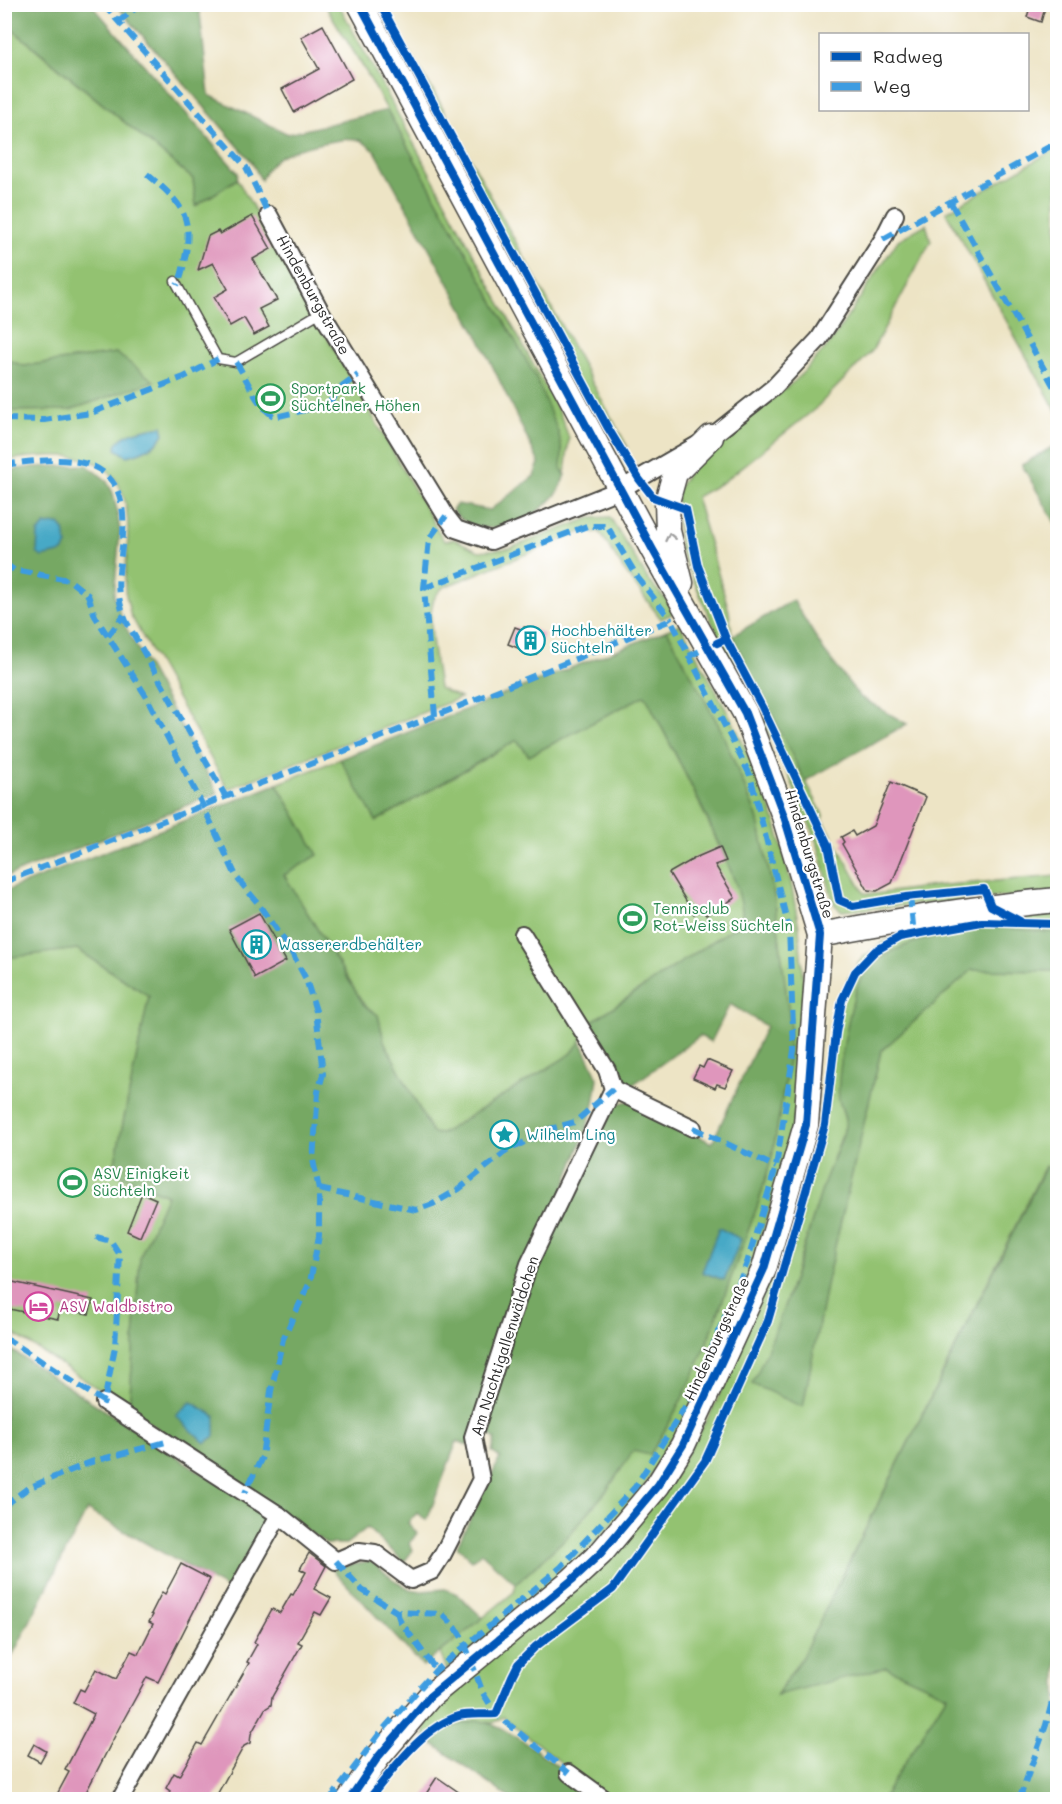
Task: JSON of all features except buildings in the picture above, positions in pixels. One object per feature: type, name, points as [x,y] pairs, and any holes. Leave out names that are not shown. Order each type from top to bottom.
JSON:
[{"type":"main road","name":"Hindenburgstraße","points":[[350,1800],[378,1757],[430,1696],[572,1580],[601,1553],[658,1485],[683,1444],[764,1269],[806,1125],[820,934],[784,816],[745,713],[621,489],[360,4]]},
{"type":"main road","points":[[690,614],[668,531],[667,502],[675,473],[711,437]]},
{"type":"main road","points":[[820,934],[912,917],[1058,900]]},
{"type":"street","name":"Hindenburgstraße","points":[[269,215],[321,312],[456,530],[491,541],[621,489],[711,437],[774,387],[819,339],[883,239],[895,215]]},
{"type":"street","points":[[522,934],[607,1070],[613,1089],[693,1128]]},
{"type":"street","name":"Am Nachtigallenwäldchen","points":[[104,1402],[279,1515],[336,1561],[359,1551],[375,1553],[411,1580],[432,1571],[481,1479],[473,1437],[529,1264],[613,1089]]},
{"type":"street","points":[[120,1800],[279,1515]]},
{"type":"street","points":[[569,1773],[606,1800]]},
{"type":"lane","points":[[175,281],[218,360],[236,362],[321,312]]},
{"type":"green space","points":[[4,5],[92,5],[238,173],[237,179],[196,206],[193,179],[5,23]]},
{"type":"green space","points":[[116,5],[199,5],[209,95],[288,134],[387,110],[536,378],[559,434],[562,451],[561,469],[565,474],[558,492],[548,503],[536,513],[522,520],[507,526],[492,528],[477,527],[464,521],[452,510],[457,504],[490,510],[534,476],[539,463],[479,338],[375,151],[362,141],[353,139],[305,147],[278,158],[261,180],[251,161]]},
{"type":"green space","points":[[325,5],[339,5],[560,414],[569,438],[565,474],[561,469],[562,451],[536,378],[366,72]]},
{"type":"green space","points":[[372,5],[386,5],[406,48],[434,92],[628,448],[597,419]]},
{"type":"green space","name":"Sportpark Süchtelner Höhen","points":[[4,23],[193,179],[196,206],[237,179],[444,541],[454,539],[479,551],[510,548],[590,518],[610,517],[649,581],[670,604],[674,613],[661,619],[623,569],[599,531],[594,533],[589,529],[444,587],[437,593],[431,610],[431,620],[439,688],[460,698],[228,789],[130,614],[125,587],[128,532],[126,504],[118,483],[106,469],[91,461],[72,457],[51,456],[5,460],[5,411],[70,410],[153,381],[116,353],[24,366],[5,359]]},
{"type":"green space","points":[[1057,148],[1057,412],[946,212]]},
{"type":"green space","points":[[926,224],[931,241],[872,351],[815,409],[723,482],[696,497],[729,611],[732,636],[824,817],[822,818],[864,893],[875,894],[934,886],[1057,876],[1057,892],[842,911],[835,905],[816,838],[792,783],[774,743],[719,638],[680,549],[676,491],[699,457],[796,380],[831,342],[898,240]]},
{"type":"green space","points":[[116,353],[154,381],[70,410],[5,411],[5,359],[24,366]]},
{"type":"green space","points":[[1057,444],[1057,526],[1022,465]]},
{"type":"green space","points":[[87,465],[106,480],[113,493],[120,531],[114,596],[124,624],[218,793],[5,877],[5,471],[33,467]]},
{"type":"green space","points":[[793,600],[824,651],[860,697],[907,724],[805,781],[732,636]]},
{"type":"green space","points":[[680,624],[733,722],[758,775],[775,820],[791,883],[799,927],[804,995],[797,1103],[786,1159],[750,1270],[699,1397],[639,1495],[584,1556],[447,1670],[440,1653],[514,1592],[516,1584],[568,1536],[607,1490],[633,1451],[650,1455],[691,1381],[712,1330],[759,1201],[772,1157],[787,1070],[790,1023],[774,895],[757,817],[721,730],[667,630]]},
{"type":"green space","points":[[667,630],[721,730],[757,817],[774,895],[790,1023],[787,1070],[772,1157],[759,1201],[712,1330],[691,1381],[672,1418],[650,1455],[633,1451],[607,1490],[568,1536],[516,1584],[481,1553],[472,1560],[457,1546],[500,1458],[492,1452],[495,1439],[483,1429],[518,1314],[561,1208],[616,1104],[629,1101],[712,1143],[766,1026],[730,1004],[711,1042],[700,1036],[631,1086],[610,1059],[588,1024],[742,922],[741,902],[730,869],[709,821],[645,695],[529,756],[517,740],[376,821],[340,759]]},
{"type":"green space","name":"Tennisclub Rot-Weiss Süchteln","points":[[645,695],[692,787],[731,872],[739,892],[742,922],[588,1024],[581,1041],[571,1054],[441,1134],[432,1133],[384,1041],[378,1015],[364,1005],[284,875],[318,855],[277,784],[340,759],[377,821],[517,740],[529,756]]},
{"type":"green space","points":[[277,784],[318,855],[284,875],[364,1005],[378,1015],[384,1041],[432,1133],[441,1134],[571,1054],[581,1041],[598,1078],[587,1127],[468,1445],[457,1441],[427,1520],[417,1513],[408,1523],[417,1533],[409,1544],[413,1550],[404,1562],[367,1528],[346,1544],[327,1544],[129,1409],[140,1257],[167,1195],[113,1172],[149,996],[77,949],[5,958],[5,891]]},
{"type":"green space","points":[[1057,909],[1057,933],[982,925],[901,947],[853,1001],[842,1055],[839,1099],[846,1124],[773,1341],[753,1384],[803,1407],[827,1280],[881,1051],[972,970],[1057,971],[1058,1159],[1053,1172],[1045,1166],[802,1657],[777,1694],[886,1667],[947,1695],[882,1799],[613,1799],[572,1771],[503,1717],[493,1723],[458,1724],[425,1738],[425,1721],[452,1693],[668,1486],[714,1407],[771,1274],[812,1150],[837,1013],[848,979],[862,958],[887,940],[919,928]]},
{"type":"green space","points":[[982,925],[1057,933],[1057,971],[972,970],[881,1051],[827,1280],[803,1407],[752,1384],[783,1311],[843,1134],[845,1116],[839,1100],[840,1074],[849,1016],[858,984],[874,964],[901,947]]},
{"type":"green space","name":"ASV Einigkeit Süchteln","points":[[77,949],[149,996],[113,1172],[167,1195],[140,1257],[129,1409],[5,1328],[4,958]]},
{"type":"green space","points":[[1057,1159],[1057,1799],[882,1799],[947,1695],[886,1667],[777,1695],[802,1657],[1046,1166],[1053,1171]]},
{"type":"green space","points":[[5,1346],[269,1516],[227,1589],[87,1510],[5,1670]]},
{"type":"green space","points":[[369,1561],[410,1589],[422,1591],[445,1589],[457,1594],[483,1618],[423,1666],[332,1569]]},
{"type":"green space","points":[[477,1720],[508,1732],[525,1742],[600,1799],[511,1799],[425,1738],[441,1729]]},
{"type":"water","points":[[162,426],[164,434],[148,449],[127,456],[116,449],[117,443],[127,435]]},
{"type":"water","points":[[59,524],[64,530],[67,545],[63,552],[42,557],[37,553],[38,533],[45,525]]},
{"type":"water","points":[[719,1228],[741,1239],[724,1280],[702,1272]]},
{"type":"water","points":[[191,1402],[215,1416],[215,1436],[205,1443],[176,1416]]},
{"type":"marked path","points":[[103,4],[246,167],[269,215]]},
{"type":"marked path","points":[[118,22],[141,4]]},
{"type":"marked path","points":[[883,239],[1058,142]]},
{"type":"marked path","points":[[147,174],[168,192],[185,219],[187,243],[182,272],[177,285]]},
{"type":"marked path","points":[[951,203],[1058,394]]},
{"type":"marked path","points":[[4,419],[44,420],[91,413],[184,377],[218,359]]},
{"type":"marked path","points":[[236,362],[257,400],[275,417],[327,405],[342,387],[358,375]]},
{"type":"marked path","points":[[4,465],[50,460],[70,461],[89,465],[104,473],[116,487],[122,507],[123,535],[118,588],[126,621],[226,797]]},
{"type":"marked path","points":[[435,716],[424,588],[429,539],[446,516]]},
{"type":"marked path","points":[[424,588],[587,526],[607,526],[638,578],[671,620]]},
{"type":"marked path","points":[[4,563],[14,570],[69,580],[88,595],[95,616],[146,696],[237,878],[257,902],[292,953],[306,979],[316,1011],[323,1074],[318,1092],[313,1160],[319,1189],[319,1236],[310,1282],[283,1339],[271,1391],[262,1457],[245,1493]]},
{"type":"marked path","points":[[108,636],[124,615]]},
{"type":"marked path","points":[[4,882],[435,716],[671,620],[689,656],[713,645]]},
{"type":"marked path","points":[[330,1800],[380,1733],[436,1670],[561,1567],[635,1487],[693,1394],[747,1263],[776,1167],[794,1050],[789,929],[750,775],[689,656]]},
{"type":"marked path","points":[[910,896],[914,935]]},
{"type":"marked path","points":[[319,1189],[416,1210],[433,1204],[459,1189],[505,1152],[550,1129],[575,1122],[613,1089]]},
{"type":"marked path","points":[[693,1128],[776,1167]]},
{"type":"marked path","points":[[4,1337],[104,1402],[115,1347],[120,1255],[111,1241],[96,1237]]},
{"type":"marked path","points":[[4,1506],[28,1488],[91,1462],[166,1442]]},
{"type":"marked path","points":[[336,1561],[362,1590],[397,1612],[442,1614],[463,1639],[483,1693],[496,1714],[569,1773]]},
{"type":"marked path","points":[[397,1612],[400,1621],[436,1670]]},
{"type":"marked path","points":[[1019,1800],[1046,1725],[1058,1679]]},
{"type":"cycle path","points":[[349,1800],[378,1757],[430,1696],[572,1580],[601,1553],[658,1485],[683,1445],[764,1269],[806,1125],[820,935],[784,816],[745,713],[653,550],[360,4]]},
{"type":"cycle path","points":[[380,4],[608,428],[639,479],[653,497],[686,509],[698,566],[726,639]]},
{"type":"cycle path","points":[[717,643],[726,639],[762,707],[828,845],[839,900],[853,906],[906,897],[984,889],[991,906],[1020,921]]},
{"type":"cycle path","points":[[368,1800],[409,1751],[433,1730],[459,1716],[496,1714],[518,1664],[535,1647],[613,1589],[705,1461],[768,1321],[825,1125],[842,1000],[855,972],[875,951],[900,937],[982,922],[1058,924]]},
{"type":"place","name":"Sportpark Süchtelner Höhen","points":[[270,398]]},
{"type":"place","name":"Hochbehälter Süchteln","points":[[530,640]]},
{"type":"place","name":"Tennisclub Rot-Weiss Süchteln","points":[[632,918]]},
{"type":"place","name":"Wassererdbehälter","points":[[257,945]]},
{"type":"place","name":"Wilhelm Ling","points":[[505,1135]]},
{"type":"place","name":"ASV Einigkeit Süchteln","points":[[72,1183]]},
{"type":"place","name":"ASV Waldbistro","points":[[38,1307]]}]
